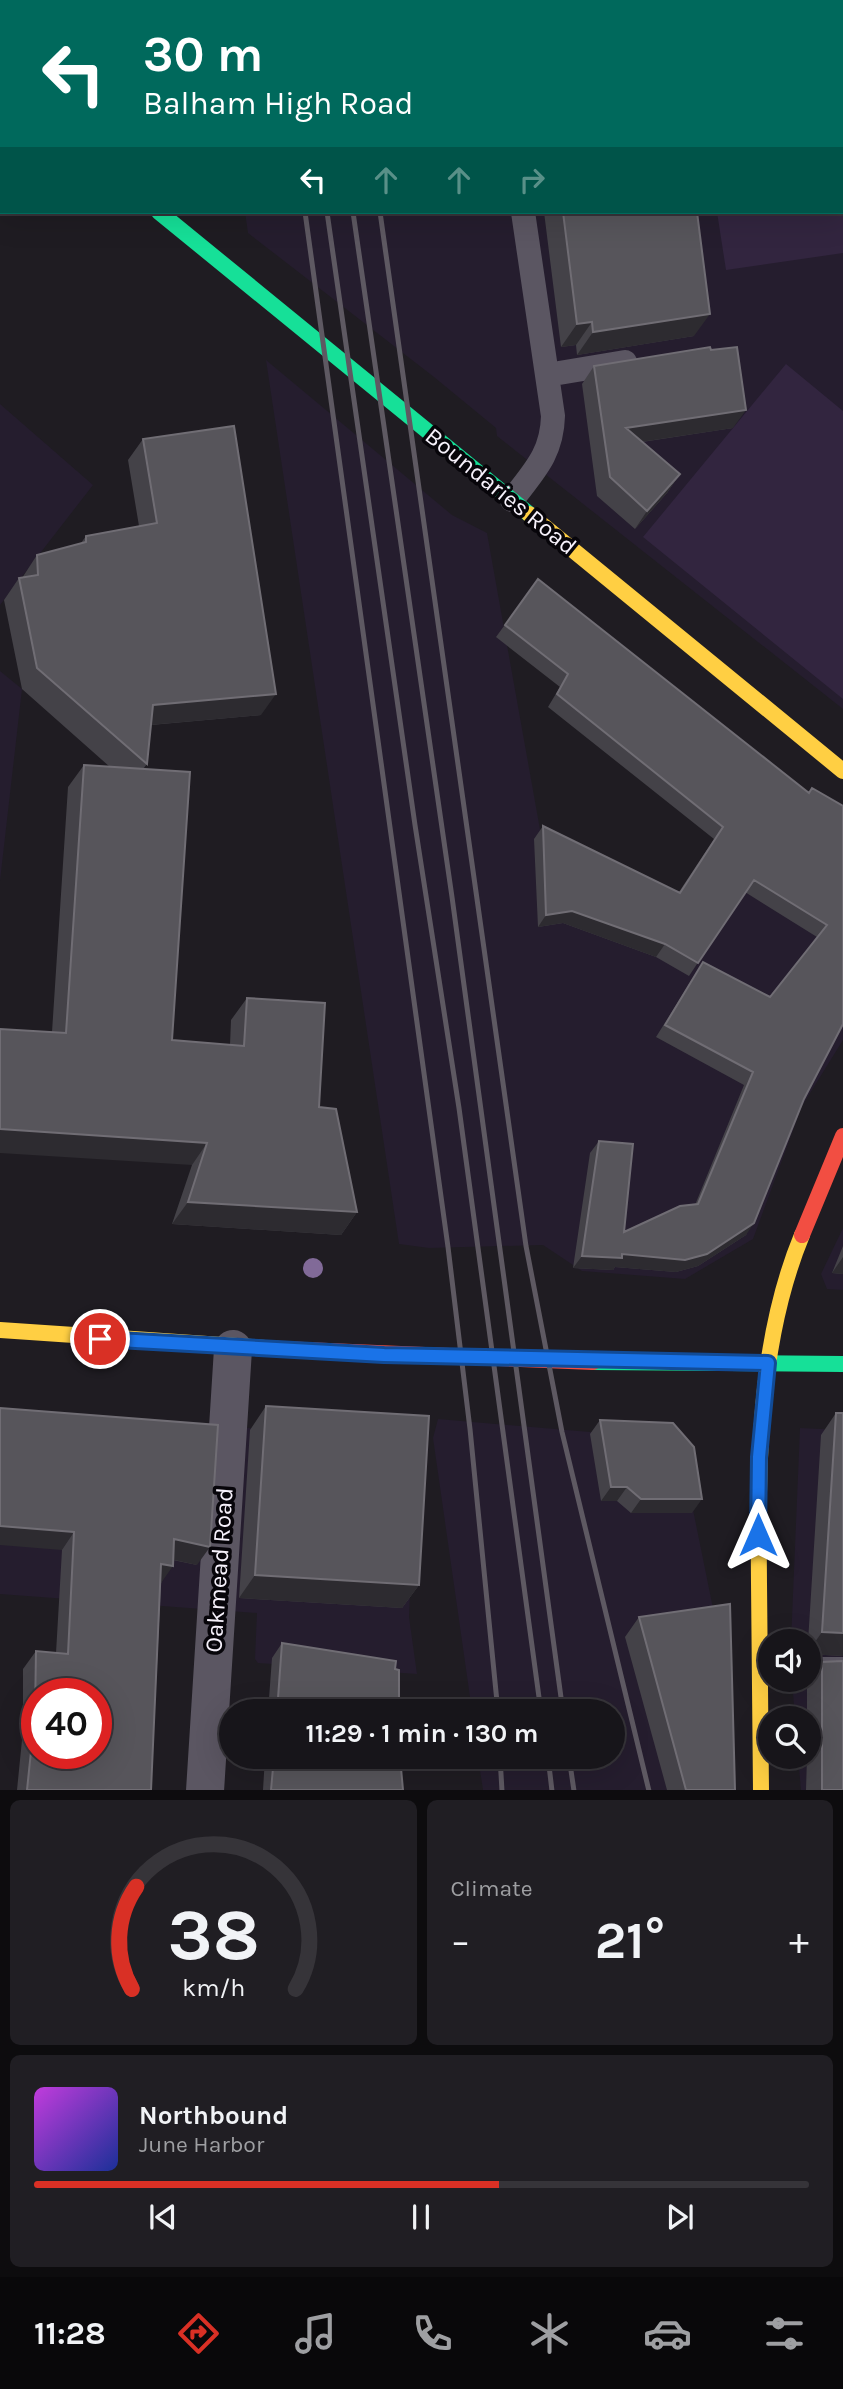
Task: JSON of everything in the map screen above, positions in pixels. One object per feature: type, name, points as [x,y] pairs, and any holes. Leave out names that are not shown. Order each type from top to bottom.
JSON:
[{"type":"main road","name":"Boundaries Road","points":[[161,214],[843,771]]},
{"type":"main road","points":[[764,1629],[758,1478],[768,1363],[785,1276],[843,1136]]},
{"type":"main road","points":[[0,1330],[233,1349],[672,1363],[843,1364]]},
{"type":"main road","points":[[761,1790],[764,1692]]},
{"type":"street","name":"Oakmead Road","points":[[205,1790],[233,1349]]},
{"type":"lane","points":[[512,500],[545,455],[553,438],[553,416],[523,214]]},
{"type":"lane","points":[[547,375],[653,357]]},
{"type":"lane","points":[[821,1669],[843,1669]]},
{"type":"shaded area","points":[[245,214],[843,214],[843,709],[497,436],[496,428],[434,377],[248,233]]},
{"type":"shaded area","points":[[717,214],[843,214],[843,253],[726,270]]},
{"type":"shaded area","points":[[266,360],[452,515],[487,533],[546,863],[705,915],[843,828],[843,1040],[802,1106],[753,1239],[685,1279],[582,1271],[543,1245],[429,1248],[399,1244]]},
{"type":"shaded area","points":[[786,364],[843,411],[843,699],[643,537]]},
{"type":"shaded area","points":[[0,404],[93,485],[0,605]]},
{"type":"shaded area","points":[[0,671],[22,689],[0,881]]},
{"type":"shaded area","points":[[843,1228],[843,1290],[827,1289],[821,1274]]},
{"type":"shaded area","points":[[0,1412],[416,1439],[409,1617],[417,1674],[258,1663],[255,1659],[257,1613],[0,1594]]},
{"type":"shaded area","points":[[438,1419],[637,1436],[688,1485],[716,1623],[721,1790],[483,1790],[480,1769],[625,1769],[625,1699],[470,1699],[433,1438]]},
{"type":"shaded area","points":[[800,1428],[843,1430],[843,1790],[801,1790],[799,1769],[821,1769],[821,1706],[794,1706],[793,1692],[821,1692],[821,1629],[792,1629]]},
{"type":"building","points":[[563,214],[697,214],[710,314],[593,332],[592,322],[577,324]]},
{"type":"building","points":[[710,347],[711,350],[737,347],[746,410],[626,428],[680,474],[647,511],[610,477],[594,366]]},
{"type":"building","points":[[234,426],[276,694],[153,705],[147,764],[37,668],[19,578],[38,575],[37,555],[86,542],[86,536],[157,523],[143,439]]},
{"type":"building","points":[[538,579],[809,793],[812,788],[843,806],[843,1024],[804,1099],[754,1223],[707,1254],[685,1260],[622,1254],[622,1258],[582,1256],[599,1141],[633,1144],[624,1232],[680,1206],[698,1204],[753,1072],[665,1025],[703,962],[770,997],[827,925],[754,880],[698,963],[665,944],[572,911],[546,915],[543,826],[680,893],[723,827],[557,694],[568,674],[505,625]]},
{"type":"building","points":[[84,765],[190,772],[172,1040],[244,1046],[247,998],[325,1003],[319,1107],[336,1109],[357,1212],[188,1202],[207,1143],[0,1129],[0,1029],[66,1033]]},
{"type":"building","points":[[266,1406],[429,1416],[419,1585],[255,1575]]},
{"type":"building","points":[[0,1408],[218,1425],[210,1547],[174,1539],[173,1566],[161,1564],[151,1790],[27,1790],[29,1769],[112,1769],[112,1678],[36,1678],[36,1651],[68,1654],[74,1532],[0,1526]]},
{"type":"building","points":[[836,1413],[843,1413],[843,1633],[822,1632]]},
{"type":"building","points":[[600,1420],[673,1423],[694,1447],[702,1499],[641,1499],[627,1487],[611,1487]]},
{"type":"building","points":[[730,1604],[735,1790],[686,1790],[639,1617]]},
{"type":"building","points":[[282,1643],[396,1661],[395,1669],[399,1670],[399,1699],[278,1699]]},
{"type":"building","points":[[843,1661],[843,1790],[822,1790],[822,1662]]},
{"type":"building","points":[[273,1769],[401,1769],[403,1790],[271,1790]]},
{"type":"railway","points":[[305,214],[448,1247],[470,1429],[497,1699]]},
{"type":"railway","points":[[327,214],[415,825],[459,1108],[539,1699]]},
{"type":"railway","points":[[353,214],[452,897],[561,1699]]},
{"type":"railway","points":[[380,214],[526,1246],[562,1432],[649,1790]]},
{"type":"railway","points":[[501,1769],[502,1790]]},
{"type":"railway","points":[[549,1769],[552,1790]]},
{"type":"railway","points":[[571,1769],[574,1790]]},
{"type":"traffic: fast","points":[[161,214],[529,514]]},
{"type":"traffic: fast","points":[[593,1362],[843,1364]]},
{"type":"traffic: slow","points":[[529,514],[843,771]]},
{"type":"traffic: slow","points":[[761,1790],[759,1495],[763,1406],[776,1319],[787,1276],[802,1235]]},
{"type":"traffic: slow","points":[[0,1330],[280,1349]]},
{"type":"traffic: jam","points":[[802,1235],[843,1136]]},
{"type":"traffic: jam","points":[[280,1349],[593,1362]]},
{"type":"route","points":[[100,1339],[233,1349],[384,1355],[768,1363],[759,1457],[758,1535]]}]
